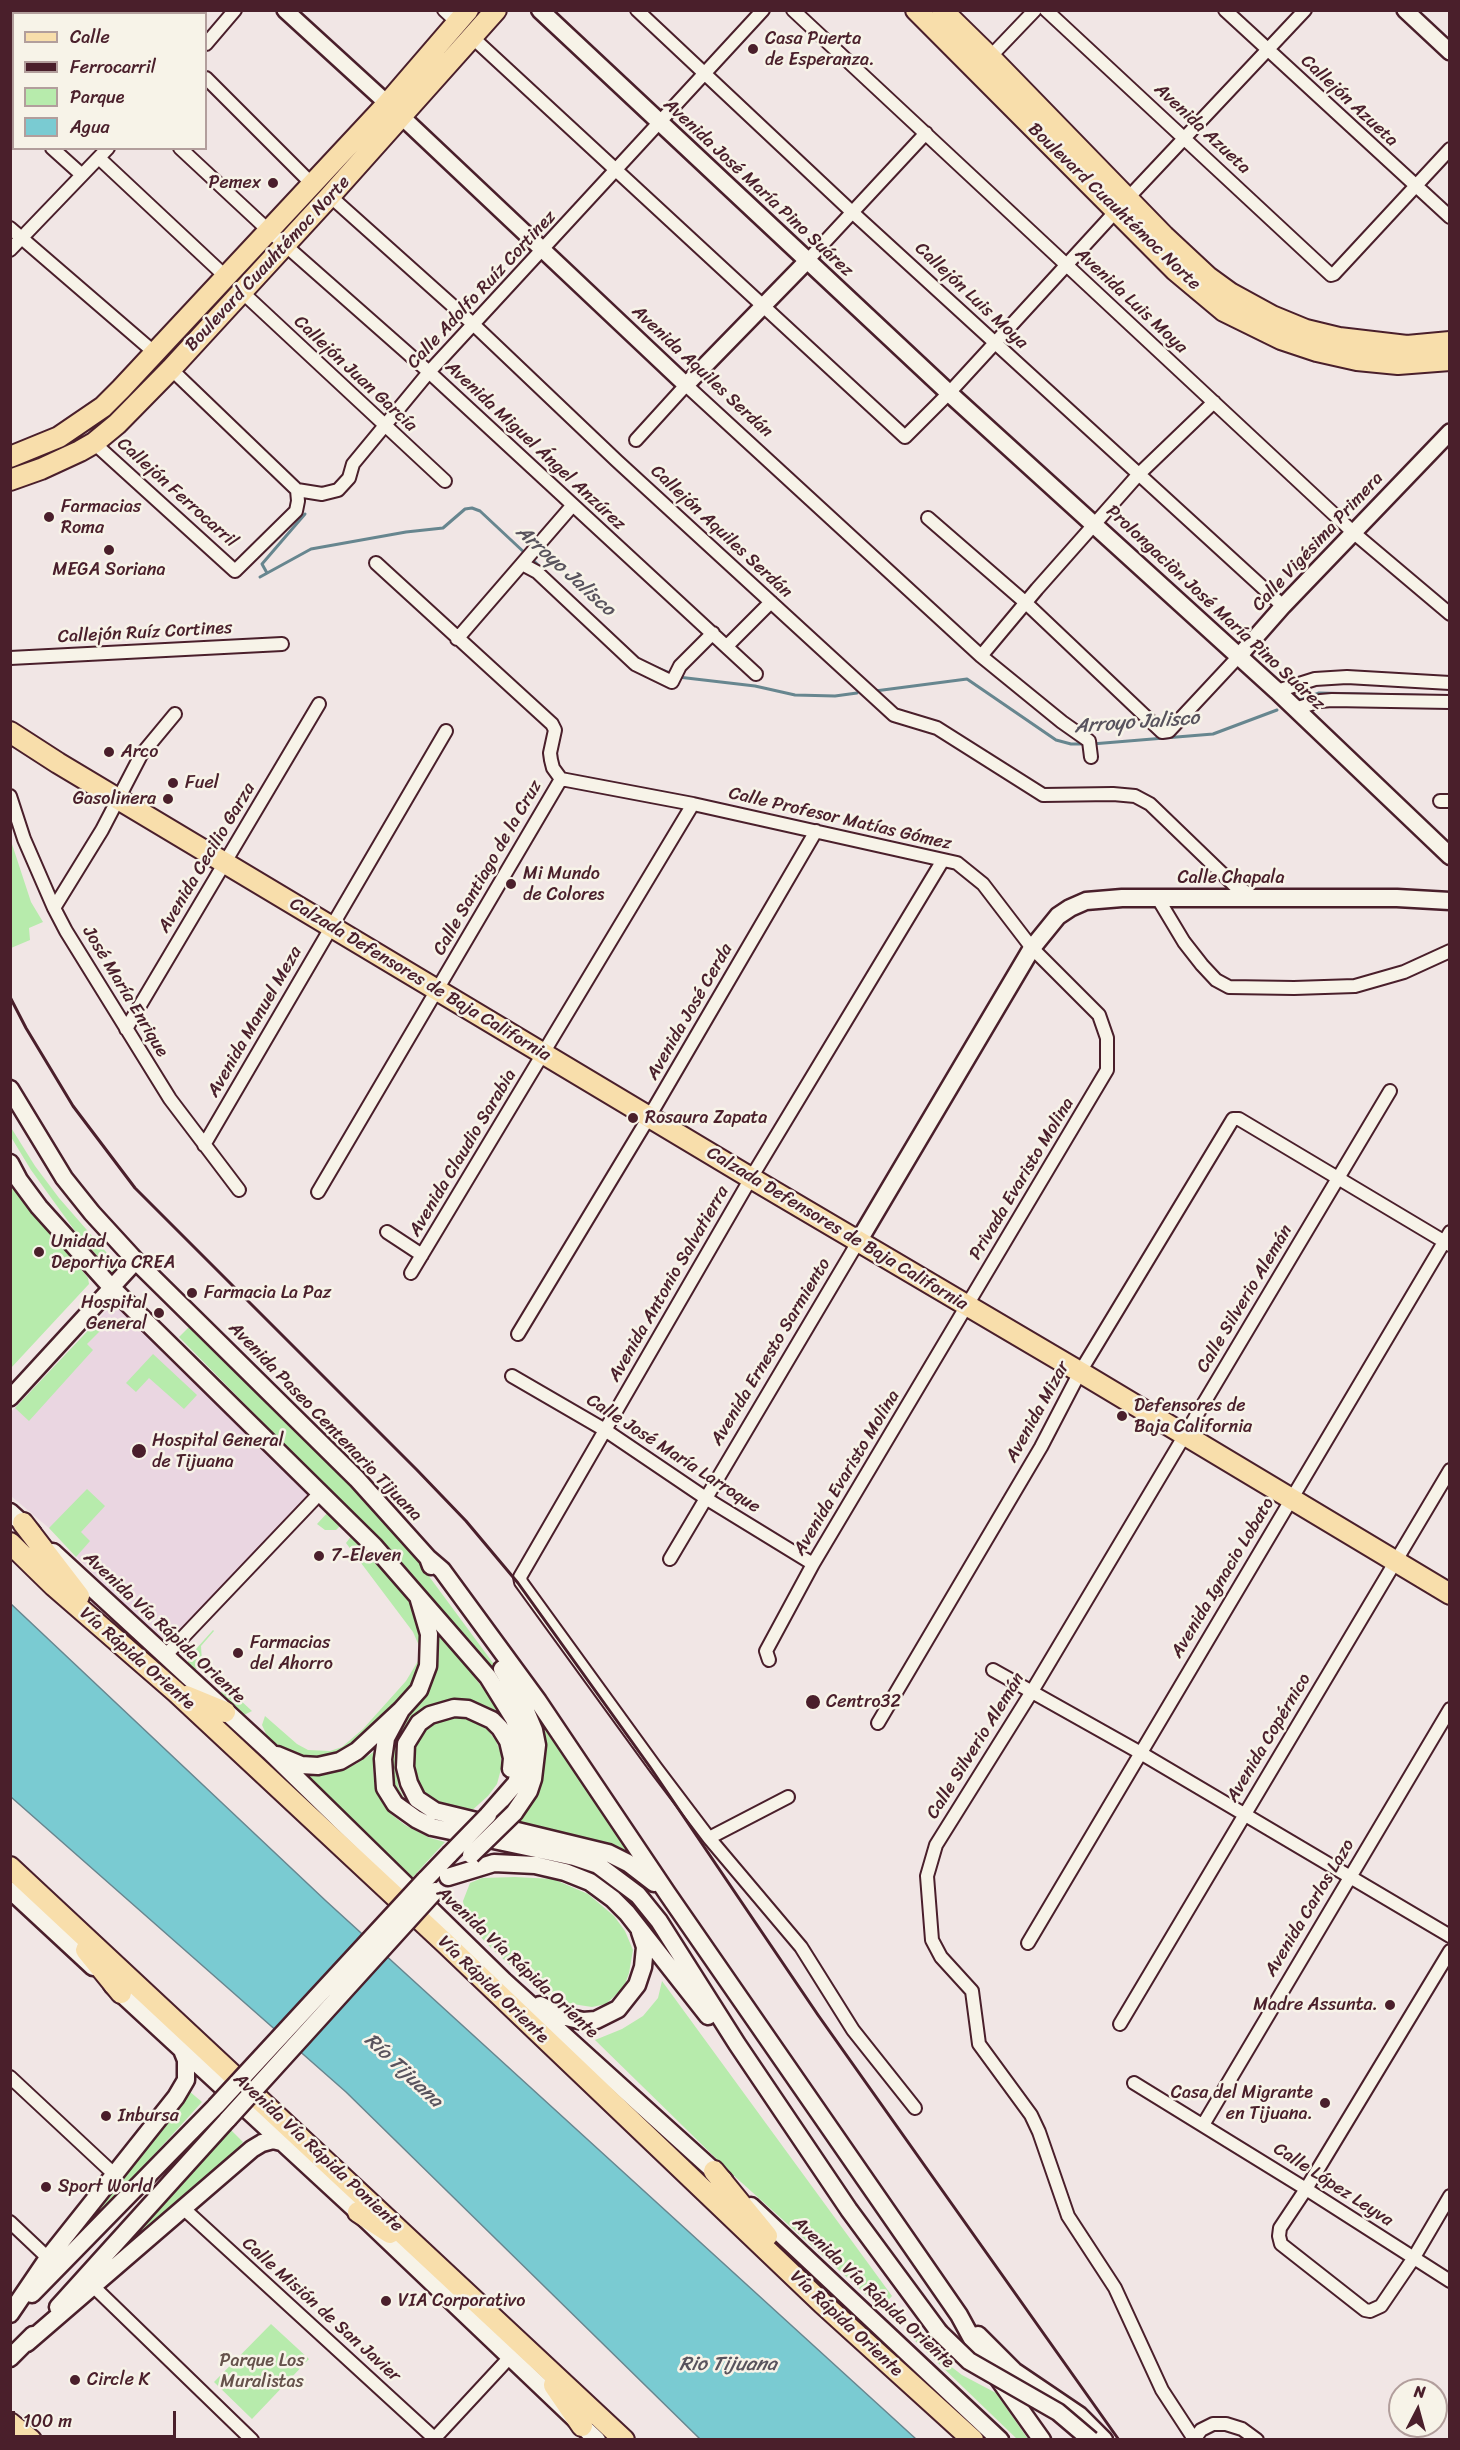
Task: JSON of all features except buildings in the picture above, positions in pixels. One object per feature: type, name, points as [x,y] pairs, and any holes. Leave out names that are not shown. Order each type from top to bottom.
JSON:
[{"type":"main road","name":"Boulevard Cuauhtémoc Norte","points":[[10,457],[59,437],[109,401],[311,183],[394,110],[472,37],[496,10]]},
{"type":"main road","name":"Avenida José María Pino Suárez","points":[[540,10],[949,393]]},
{"type":"main road","name":"Boulevard Cuauhtémoc Norte","points":[[916,10],[1122,205],[1164,236],[1208,277],[1230,293],[1272,316],[1306,330],[1359,341],[1407,346],[1449,342]]},
{"type":"main road","name":"Boulevard Cuauhtémoc Norte","points":[[942,10],[990,57],[1122,205],[1175,270],[1224,310],[1281,339],[1317,351],[1357,360],[1398,364],[1449,360]]},
{"type":"main road","name":"Boulevard Cuauhtémoc Norte","points":[[10,480],[41,469],[94,443],[117,424],[171,369],[330,196],[394,110],[457,15]]},
{"type":"main road","name":"Prolongaciòn José María Pino Suárez","points":[[949,393],[1278,691],[1449,856]]},
{"type":"main road","name":"Calzada Defensores de Baja California","points":[[10,732],[751,1179],[1080,1372],[1449,1594]]},
{"type":"main road","name":"Calle Chapala","points":[[1032,948],[1058,916],[1086,901],[1103,898],[1397,898],[1449,901]]},
{"type":"main road","name":"Avenida Ernesto Sarmiento","points":[[858,1242],[1032,948]]},
{"type":"main road","name":"Avenida Paseo Centenario Tijuana","points":[[10,1089],[64,1178],[92,1213],[136,1261],[334,1455],[428,1558],[434,1572],[512,1683],[534,1730],[537,1745],[533,1779],[529,1791],[501,1811]]},
{"type":"main road","points":[[10,1163],[19,1180],[39,1207],[112,1288],[321,1492],[417,1594],[488,1677],[514,1719],[521,1740],[522,1763],[516,1782],[501,1811],[471,1855],[448,1877]]},
{"type":"main road","points":[[17,1517],[105,1630]]},
{"type":"main road","name":"Avenida Vía Rápida Oriente","points":[[17,1517],[269,1751],[504,1981],[714,2171],[1000,2439]]},
{"type":"main road","name":"Vía Rápida Oriente","points":[[10,1543],[54,1586],[176,1692],[445,1943],[822,2303],[973,2439]]},
{"type":"main road","points":[[428,1558],[442,1570],[524,1682],[959,2316],[978,2350],[1042,2439]]},
{"type":"main road","points":[[269,1751],[301,1765],[318,1766],[340,1761],[357,1751],[401,1710],[419,1690],[429,1658],[429,1634],[417,1594]]},
{"type":"main road","points":[[176,1692],[225,1712]]},
{"type":"main road","points":[[27,2343],[228,2119],[430,1886],[450,1854],[501,1811],[512,1758],[508,1742],[500,1728],[480,1713],[454,1708],[441,1710],[419,1723],[406,1744],[405,1767],[413,1792],[426,1806],[452,1817],[579,1845],[608,1853],[628,1863],[667,1893]]},
{"type":"main road","points":[[401,1710],[386,1738],[383,1759],[386,1788],[395,1804],[416,1820],[432,1827],[574,1857],[598,1865],[638,1895],[659,1921],[737,2044],[849,2210],[939,2331],[969,2361],[1058,2412],[1091,2439]]},
{"type":"main road","points":[[10,2314],[61,2267],[430,1886],[448,1877],[494,1863],[535,1865],[566,1872],[590,1882],[613,1899],[709,2016],[737,2044]]},
{"type":"main road","name":"Avenida Vía Rápida Poniente","points":[[10,1867],[624,2439]]},
{"type":"main road","name":"Avenida Vía Rápida Poniente","points":[[10,1890],[358,2212],[589,2433]]},
{"type":"main road","points":[[45,1899],[121,1993]]},
{"type":"main road","points":[[504,1981],[562,2016],[583,2021],[596,2020],[618,2009],[637,1985],[643,1967],[645,1947],[637,1926]]},
{"type":"main road","points":[[10,2314],[48,2258],[176,2097],[186,2080],[186,2060],[182,2049]]},
{"type":"main road","points":[[10,2358],[252,2149],[273,2140],[281,2142]]},
{"type":"main road","points":[[714,2171],[822,2303]]},
{"type":"main road","points":[[358,2212],[438,2265]]},
{"type":"main road","points":[[959,2316],[1014,2371],[1079,2415],[1104,2439]]},
{"type":"main road","points":[[531,2351],[589,2433]]},
{"type":"main road","points":[[10,2423],[31,2439]]},
{"type":"street","points":[[207,43],[235,10]]},
{"type":"street","name":"Avenida Aquiles Serdán","points":[[285,10],[686,385],[981,656],[1062,722],[1090,749]]},
{"type":"street","name":"Callejón Luis Moya","points":[[637,10],[852,212],[1283,606]]},
{"type":"street","name":"Calle Adolfo Ruíz Cortinez","points":[[297,490],[322,494],[338,490],[349,478],[353,464],[429,372],[763,10]]},
{"type":"street","name":"Avenida Luis Moya","points":[[793,10],[1354,533],[1449,614]]},
{"type":"street","points":[[990,57],[1035,10]]},
{"type":"street","name":"Avenida Azueta","points":[[1046,10],[1333,275],[1414,187]]},
{"type":"street","name":"Callejón Azueta","points":[[1225,10],[1449,218]]},
{"type":"street","points":[[472,37],[618,169],[905,437],[949,393],[1305,10]]},
{"type":"street","points":[[1405,10],[1449,52]]},
{"type":"street","points":[[207,79],[311,183]]},
{"type":"street","points":[[636,441],[686,385],[764,307],[926,133]]},
{"type":"street","points":[[1414,187],[1449,149]]},
{"type":"street","points":[[54,150],[82,175]]},
{"type":"street","name":"Avenida Miguel Ángel Anzúrez","points":[[182,150],[267,230],[429,372],[756,674]]},
{"type":"street","points":[[10,250],[104,153],[225,276]]},
{"type":"street","name":"Callejón Aquiles Serdán","points":[[330,196],[473,324],[894,715],[938,728],[1041,794],[1135,796],[1150,804],[1234,885],[1254,897]]},
{"type":"street","points":[[10,228],[155,353]]},
{"type":"street","name":"Callejón Juan García","points":[[241,291],[384,426],[446,481]]},
{"type":"street","points":[[171,369],[297,490]]},
{"type":"street","points":[[981,656],[1138,475],[1214,402]]},
{"type":"street","name":"Calle Vigésima Primera","points":[[1026,603],[1162,732],[1166,732],[1449,432]]},
{"type":"street","name":"Callejón Ferrocarril","points":[[94,443],[235,571],[296,512],[297,490]]},
{"type":"street","points":[[457,639],[572,506]]},
{"type":"street","points":[[928,518],[1026,603]]},
{"type":"street","points":[[376,562],[552,724],[555,730],[550,753],[551,760],[553,768],[561,779]]},
{"type":"street","points":[[523,563],[537,572],[635,664],[672,682],[679,669],[713,633]]},
{"type":"street","points":[[727,646],[771,602]]},
{"type":"street","name":"Callejón Ruíz Cortines","points":[[10,658],[282,644]]},
{"type":"street","points":[[1278,691],[1315,679],[1347,677],[1449,683]]},
{"type":"street","points":[[1295,709],[1320,701],[1332,700],[1449,702]]},
{"type":"street","name":"Avenida Cecilio Garza","points":[[126,1029],[319,704]]},
{"type":"street","points":[[54,908],[102,830],[141,755],[175,714]]},
{"type":"street","name":"Avenida Manuel Meza","points":[[204,1145],[446,731]]},
{"type":"street","name":"Calle Profesor Matías Gómez","points":[[561,779],[693,804],[957,863],[983,884],[1032,948],[1099,1016],[1107,1038],[1107,1070]]},
{"type":"street","name":"Calle Santiago de la Cruz","points":[[318,1192],[561,779]]},
{"type":"street","name":"José María Enrique","points":[[10,796],[24,839],[54,908],[170,1099],[238,1190]]},
{"type":"street","name":"Avenida Claudio Sarabia","points":[[411,1273],[693,804]]},
{"type":"street","name":"Avenida José Cerda","points":[[518,1334],[649,1117],[816,831]]},
{"type":"street","name":"Avenida Antonio Salvatierra","points":[[709,1838],[521,1582],[520,1574],[751,1179],[943,860]]},
{"type":"street","points":[[1157,897],[1184,942],[1202,965],[1216,980],[1229,987],[1355,986],[1404,972],[1449,951]]},
{"type":"street","name":"Privada Evaristo Molina","points":[[967,1306],[1107,1070]]},
{"type":"street","name":"Calle Silverio Alemán","points":[[1194,2439],[1162,2390],[1115,2288],[1068,2216],[1031,2115],[979,2044],[972,1990],[941,1958],[932,1940],[927,1876],[936,1845],[1031,1693],[1390,1091]]},
{"type":"street","name":"Avenida Mizar","points":[[878,1723],[1041,1447],[1080,1372],[1233,1119],[1239,1119],[1337,1178]]},
{"type":"street","points":[[1337,1178],[1448,1240]]},
{"type":"street","points":[[387,1232],[422,1255]]},
{"type":"street","name":"Avenida Ignacio Lobato","points":[[1028,1942],[1139,1752],[1448,1240]]},
{"type":"street","name":"Avenida Ernesto Sarmiento","points":[[670,1559],[858,1242]]},
{"type":"street","points":[[10,1398],[136,1261]]},
{"type":"street","name":"Avenida Evaristo Molina","points":[[769,1660],[766,1651],[813,1564],[967,1306]]},
{"type":"street","name":"Calle José María Larroque","points":[[512,1376],[605,1430],[707,1499],[813,1564]]},
{"type":"street","name":"Avenida Copérnico","points":[[1120,2024],[1449,1470]]},
{"type":"street","points":[[165,1656],[321,1492]]},
{"type":"street","points":[[993,1670],[1139,1752],[1449,1936]]},
{"type":"street","name":"Avenida Carlos Lazo","points":[[1203,2126],[1449,1709]]},
{"type":"street","points":[[788,1797],[709,1838],[801,1947],[853,2030],[915,2108]]},
{"type":"street","points":[[1449,1951],[1306,2189],[1280,2228],[1278,2236],[1281,2244],[1365,2310],[1376,2308],[1381,2306],[1413,2259],[1449,2196]]},
{"type":"street","points":[[10,2077],[115,2175]]},
{"type":"street","name":"Calle López Leyva","points":[[1134,2083],[1449,2281]]},
{"type":"street","name":"Calle Misión de San Javier","points":[[183,2208],[434,2439]]},
{"type":"street","points":[[10,2222],[48,2258]]},
{"type":"street","points":[[94,2287],[252,2439]]},
{"type":"street","points":[[434,2439],[510,2357]]},
{"type":"street","points":[[1194,2439],[1202,2430],[1213,2424],[1226,2424],[1242,2429],[1257,2439]]},
{"type":"shaded area","name":"Hospital General de Tijuana","points":[[110,1307],[122,1308],[306,1488],[307,1498],[169,1643],[161,1644],[49,1528],[11,1496],[10,1413]]},
{"type":"green space","points":[[10,838],[31,902],[43,922],[29,928],[30,940],[11,948]]},
{"type":"green space","points":[[10,1126],[35,1166],[59,1198],[120,1268],[114,1274],[78,1235],[31,1170],[11,1137]]},
{"type":"green space","name":"Unidad Deportiva CREA","points":[[10,1179],[88,1278],[89,1284],[11,1368]]},
{"type":"green space","points":[[99,1319],[106,1325],[87,1344],[93,1350],[29,1421],[15,1408]]},
{"type":"green space","points":[[189,1327],[378,1510],[493,1663],[515,1701],[404,1566],[179,1337]]},
{"type":"green space","points":[[153,1354],[197,1395],[184,1409],[149,1378],[136,1392],[126,1383]]},
{"type":"green space","points":[[87,1489],[105,1506],[81,1532],[90,1541],[76,1557],[49,1528]]},
{"type":"green space","points":[[328,1512],[342,1524],[336,1530],[325,1530],[317,1524]]},
{"type":"green space","points":[[352,1535],[405,1591],[414,1607],[427,1651],[414,1683],[395,1710],[341,1755],[320,1760],[301,1759],[281,1748],[267,1736],[262,1725],[265,1716],[297,1744],[308,1750],[330,1751],[342,1747],[363,1729],[406,1681],[418,1661],[420,1648],[413,1632],[346,1543]]},
{"type":"green space","points":[[435,1627],[496,1705],[507,1726],[488,1712],[415,1717],[403,1732],[397,1751],[397,1767],[398,1786],[405,1800],[416,1811],[399,1800],[393,1787],[389,1766],[396,1729],[434,1673],[438,1661],[439,1647]]},
{"type":"green space","points":[[213,1630],[201,1646],[202,1662],[194,1672],[188,1664],[188,1658]]},
{"type":"green space","points":[[226,1687],[252,1711],[244,1715],[240,1714],[219,1695]]},
{"type":"green space","points":[[459,1717],[474,1721],[487,1729],[496,1741],[501,1754],[501,1769],[497,1784],[488,1796],[469,1813],[431,1802],[420,1792],[412,1778],[412,1748],[420,1735],[431,1724],[445,1718]]},
{"type":"green space","points":[[538,1720],[635,1858],[517,1826],[534,1801],[543,1773],[544,1757]]},
{"type":"green space","points":[[375,1751],[374,1781],[381,1800],[391,1814],[405,1825],[430,1838],[445,1842],[412,1878],[298,1772],[332,1772],[356,1764]]},
{"type":"green space","points":[[482,1878],[553,1879],[588,1894],[614,1916],[625,1931],[633,1950],[629,1973],[624,1987],[606,2004],[592,2007],[566,2003],[537,1989],[491,1948],[466,1921],[463,1901],[470,1883]]},
{"type":"green space","points":[[662,1981],[892,2296],[881,2308],[732,2174],[595,2040],[622,2029],[643,2016],[658,1998]]},
{"type":"green space","points":[[189,2091],[202,2102],[79,2237]]},
{"type":"green space","points":[[229,2128],[243,2142],[233,2154],[111,2258]]},
{"type":"green space","name":"Parque Los Muralistas","points":[[271,2324],[309,2359],[252,2419],[214,2382]]},
{"type":"green space","points":[[918,2327],[949,2365],[962,2375],[996,2393],[1028,2439],[1017,2439],[909,2335]]},
{"type":"water","name":"Rio Tijuana","points":[[10,1603],[326,1901],[916,2439],[700,2439],[346,2092],[11,1797]]},
{"type":"waterway","name":"Arroyo Jalisco","points":[[260,577],[311,549],[406,532],[443,528],[465,509],[472,508],[480,511],[527,555]]},
{"type":"waterway","points":[[267,573],[262,564],[305,514]]},
{"type":"waterway","name":"Arroyo Jalisco","points":[[532,559],[542,569]]},
{"type":"waterway","name":"Arroyo Jalisco","points":[[600,623],[641,661]]},
{"type":"waterway","name":"Arroyo Jalisco","points":[[650,665],[672,674]]},
{"type":"waterway","name":"Arroyo Jalisco","points":[[678,677],[755,686],[795,695],[835,696],[857,693]]},
{"type":"waterway","name":"Arroyo Jalisco","points":[[875,691],[967,679],[1056,740],[1071,744],[1085,744]]},
{"type":"waterway","name":"Arroyo Jalisco","points":[[1297,701],[1319,693],[1450,696]]},
{"type":"waterway","name":"Arroyo Jalisco","points":[[1092,744],[1213,734],[1277,710]]},
{"type":"railway","points":[[10,997],[73,1106],[135,1188],[417,1470],[466,1521],[518,1583],[650,1767],[818,2015],[1119,2440]]},
{"type":"place","name":"Casa Puerta de Esperanza.","points":[[753,49]]},
{"type":"place","name":"Pemex","points":[[273,183]]},
{"type":"place","name":"Farmacias Roma","points":[[49,517]]},
{"type":"place","name":"MEGA Soriana","points":[[109,550]]},
{"type":"place","name":"Arco","points":[[109,752]]},
{"type":"place","name":"Fuel","points":[[173,783]]},
{"type":"place","name":"Gasolinera","points":[[168,799]]},
{"type":"place","name":"Mi Mundo de Colores","points":[[511,884]]},
{"type":"place","name":"Rosaura Zapata","points":[[633,1118]]},
{"type":"place","name":"Unidad Deportiva CREA","points":[[39,1252]]},
{"type":"place","name":"Farmacia La Paz","points":[[192,1293]]},
{"type":"place","name":"Hospital General","points":[[159,1313]]},
{"type":"place","name":"Defensores de Baja California","points":[[1122,1416]]},
{"type":"place","name":"Hospital General de Tijuana","points":[[139,1451]]},
{"type":"place","name":"7-Eleven","points":[[319,1556]]},
{"type":"place","name":"Farmacias del Ahorro","points":[[238,1653]]},
{"type":"place","name":"Centro32","points":[[813,1702]]},
{"type":"place","name":"Madre Assunta.","points":[[1390,2005]]},
{"type":"place","name":"Casa del Migrante en Tijuana.","points":[[1325,2103]]},
{"type":"place","name":"Inbursa","points":[[106,2116]]},
{"type":"place","name":"Sport World","points":[[46,2187]]},
{"type":"place","name":"VIA Corporativo","points":[[386,2301]]},
{"type":"place","name":"Circle K","points":[[75,2380]]},
{"type":"water label","name":"Río Tijuana","points":[[403,2071]]}]
